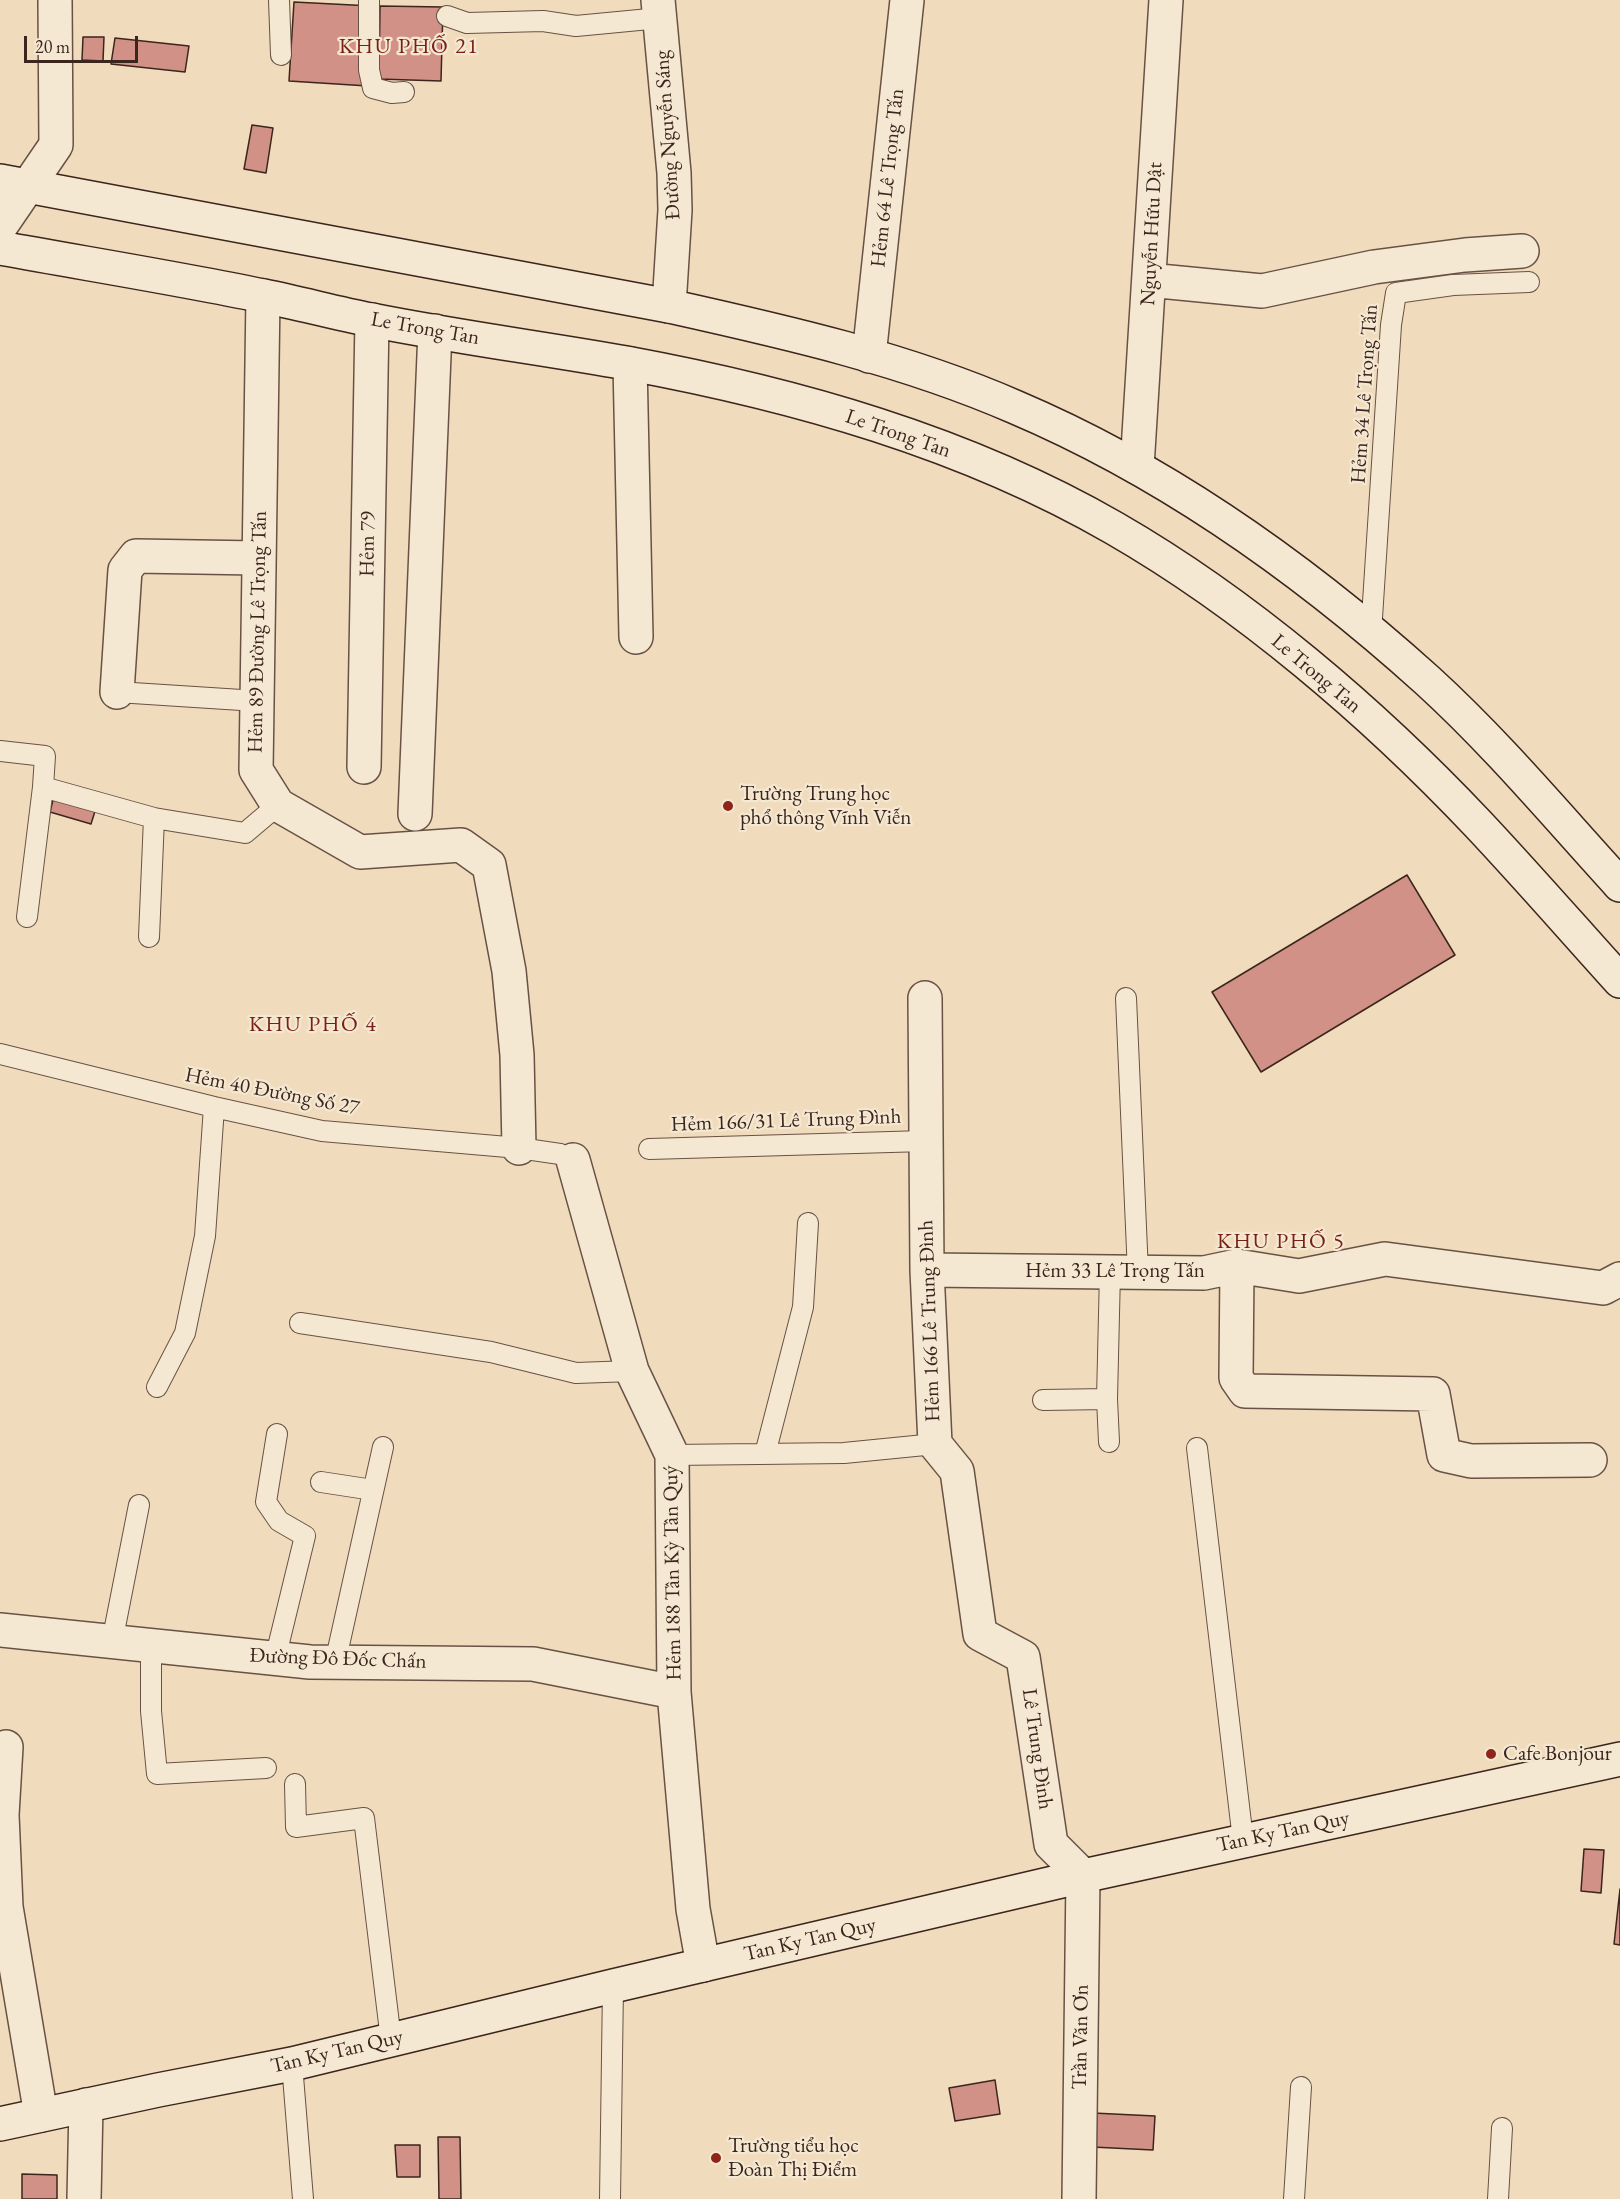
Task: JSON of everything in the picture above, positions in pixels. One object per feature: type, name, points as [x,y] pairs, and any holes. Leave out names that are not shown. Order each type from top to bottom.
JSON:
[{"type":"street","points":[[0,227],[13,184],[56,145],[55,0]]},
{"type":"street","name":"Hẻm 64 Lê Trọng Tấn","points":[[869,356],[907,0]]},
{"type":"street","name":"Nguyễn Hữu Dật","points":[[1137,467],[1166,0]]},
{"type":"street","name":"Đường Nguyễn Sáng","points":[[659,9],[675,192],[669,306]]},
{"type":"street","points":[[13,184],[669,306],[769,328],[869,356],[1014,406],[1137,467],[1252,540],[1305,578],[1428,681],[1475,727],[1620,885]]},
{"type":"street","name":"Le Trong Tan","points":[[0,248],[263,296],[372,320],[630,364],[751,390],[851,417],[940,448],[1026,482],[1113,528],[1198,581],[1275,638],[1411,757],[1478,823],[1620,981]]},
{"type":"street","points":[[1149,280],[1262,291],[1374,267],[1465,255],[1526,267]]},
{"type":"street","name":"Hẻm 89 Đường Lê Trọng Tấn","points":[[263,296],[256,770],[278,805],[360,852],[461,845],[489,865],[509,971],[517,1055],[519,1148]]},
{"type":"street","name":"Hẻm 79","points":[[363,767],[372,320]]},
{"type":"street","points":[[415,814],[435,331]]},
{"type":"street","points":[[630,364],[636,637]]},
{"type":"street","points":[[117,692],[125,570],[136,556],[258,558]]},
{"type":"street","name":"Hẻm 166 Lê Trung Đình","points":[[925,998],[927,1270],[935,1444],[957,1471],[980,1634]]},
{"type":"street","name":"Hẻm 188 Tân Kỳ Tân Quý","points":[[573,1160],[632,1371],[672,1455],[674,1692],[693,1909],[703,1965]]},
{"type":"street","name":"Hẻm 33 Lê Trọng Tấn","points":[[927,1270],[1204,1273],[1237,1266],[1299,1276],[1384,1259],[1603,1288],[1620,1280]]},
{"type":"street","points":[[1237,1266],[1236,1378],[1245,1391],[1433,1394],[1444,1455],[1471,1461],[1590,1460]]},
{"type":"street","name":"Đường Đô Đốc Chấn","points":[[0,1630],[275,1659],[334,1663],[533,1664],[674,1692]]},
{"type":"street","name":"Lê Trung Đình","points":[[980,1634],[1023,1657],[1051,1844],[1083,1876]]},
{"type":"street","points":[[6,1747],[2,1815],[6,1907],[41,2115]]},
{"type":"street","name":"Tan Ky Tan Quy","points":[[0,2124],[292,2064],[1083,1876],[1620,1759]]},
{"type":"street","name":"Trần Văn Ơn","points":[[1079,2199],[1083,1876]]},
{"type":"street","points":[[84,2199],[86,2105]]},
{"type":"lane","points":[[279,0],[281,55]]},
{"type":"lane","points":[[369,0],[369,70],[373,88],[392,93],[404,92]]},
{"type":"lane","points":[[447,16],[467,23],[543,21],[576,26],[659,9]]},
{"type":"lane","name":"Hẻm 34 Lê Trọng Tấn","points":[[1371,633],[1391,325],[1396,293],[1453,285],[1526,267]]},
{"type":"lane","points":[[117,692],[257,701]]},
{"type":"lane","points":[[0,751],[45,756],[44,787],[27,916]]},
{"type":"lane","points":[[44,787],[154,818],[245,833],[278,805]]},
{"type":"lane","points":[[149,937],[154,818]]},
{"type":"lane","points":[[1109,1442],[1107,1399],[1124,1272],[1126,998]]},
{"type":"lane","name":"Hẻm 40 Đường Số 27","points":[[0,1054],[322,1131],[519,1148],[560,1154],[573,1160]]},
{"type":"lane","points":[[157,1387],[185,1333],[205,1236],[214,1107]]},
{"type":"lane","name":"Hẻm 166/31 Lê Trung Đình","points":[[648,1149],[925,1141]]},
{"type":"lane","points":[[765,1454],[803,1308],[808,1223]]},
{"type":"lane","points":[[300,1323],[491,1352],[576,1373],[632,1371]]},
{"type":"lane","points":[[1043,1400],[1107,1399]]},
{"type":"lane","points":[[275,1659],[305,1536],[279,1521],[266,1502],[277,1434]]},
{"type":"lane","points":[[672,1455],[844,1453],[935,1444]]},
{"type":"lane","points":[[334,1663],[383,1447]]},
{"type":"lane","points":[[1197,1448],[1243,1840]]},
{"type":"lane","points":[[321,1482],[373,1490]]},
{"type":"lane","points":[[112,1642],[139,1506]]},
{"type":"lane","points":[[151,1646],[151,1711],[157,1774],[266,1768]]},
{"type":"lane","points":[[295,1784],[296,1827],[364,1818],[391,2040]]},
{"type":"lane","points":[[610,2199],[613,1986]]},
{"type":"lane","points":[[292,2064],[303,2199]]},
{"type":"lane","points":[[1294,2199],[1301,2087]]},
{"type":"lane","points":[[1498,2199],[1502,2128]]},
{"type":"building","points":[[294,2],[372,6],[368,86],[289,81]]},
{"type":"building","points":[[380,6],[443,7],[441,81],[379,79]]},
{"type":"building","points":[[83,37],[104,37],[103,61],[82,60]]},
{"type":"building","points":[[115,38],[189,46],[185,72],[111,64]]},
{"type":"building","points":[[252,125],[273,128],[266,173],[244,169]]},
{"type":"building","points":[[54,796],[96,808],[91,824],[50,812]]},
{"type":"building","points":[[1407,875],[1455,955],[1261,1072],[1212,992]]},
{"type":"building","points":[[1584,1849],[1604,1850],[1601,1893],[1581,1891]]},
{"type":"building","points":[[1620,1889],[1620,1945],[1614,1944]]},
{"type":"building","points":[[995,2080],[1000,2114],[955,2121],[949,2088]]},
{"type":"building","points":[[1093,2113],[1155,2116],[1153,2150],[1092,2147]]},
{"type":"building","points":[[438,2137],[460,2137],[461,2199],[439,2199]]},
{"type":"building","points":[[395,2145],[420,2145],[420,2177],[397,2177]]},
{"type":"building","points":[[22,2174],[57,2175],[57,2199],[22,2199]]},
{"type":"place","name":"Trường Trung học phổ thông Vĩnh Viễn","points":[[728,806]]},
{"type":"place","name":"Cafe Bonjour","points":[[1491,1754]]},
{"type":"place","name":"Trường tiểu học Đoàn Thị Điểm","points":[[716,2158]]},
{"type":"district","name":"KHU PHỐ 21","points":[[409,47]]},
{"type":"district","name":"KHU PHỐ 4","points":[[313,1025]]},
{"type":"district","name":"KHU PHỐ 5","points":[[1281,1242]]}]
